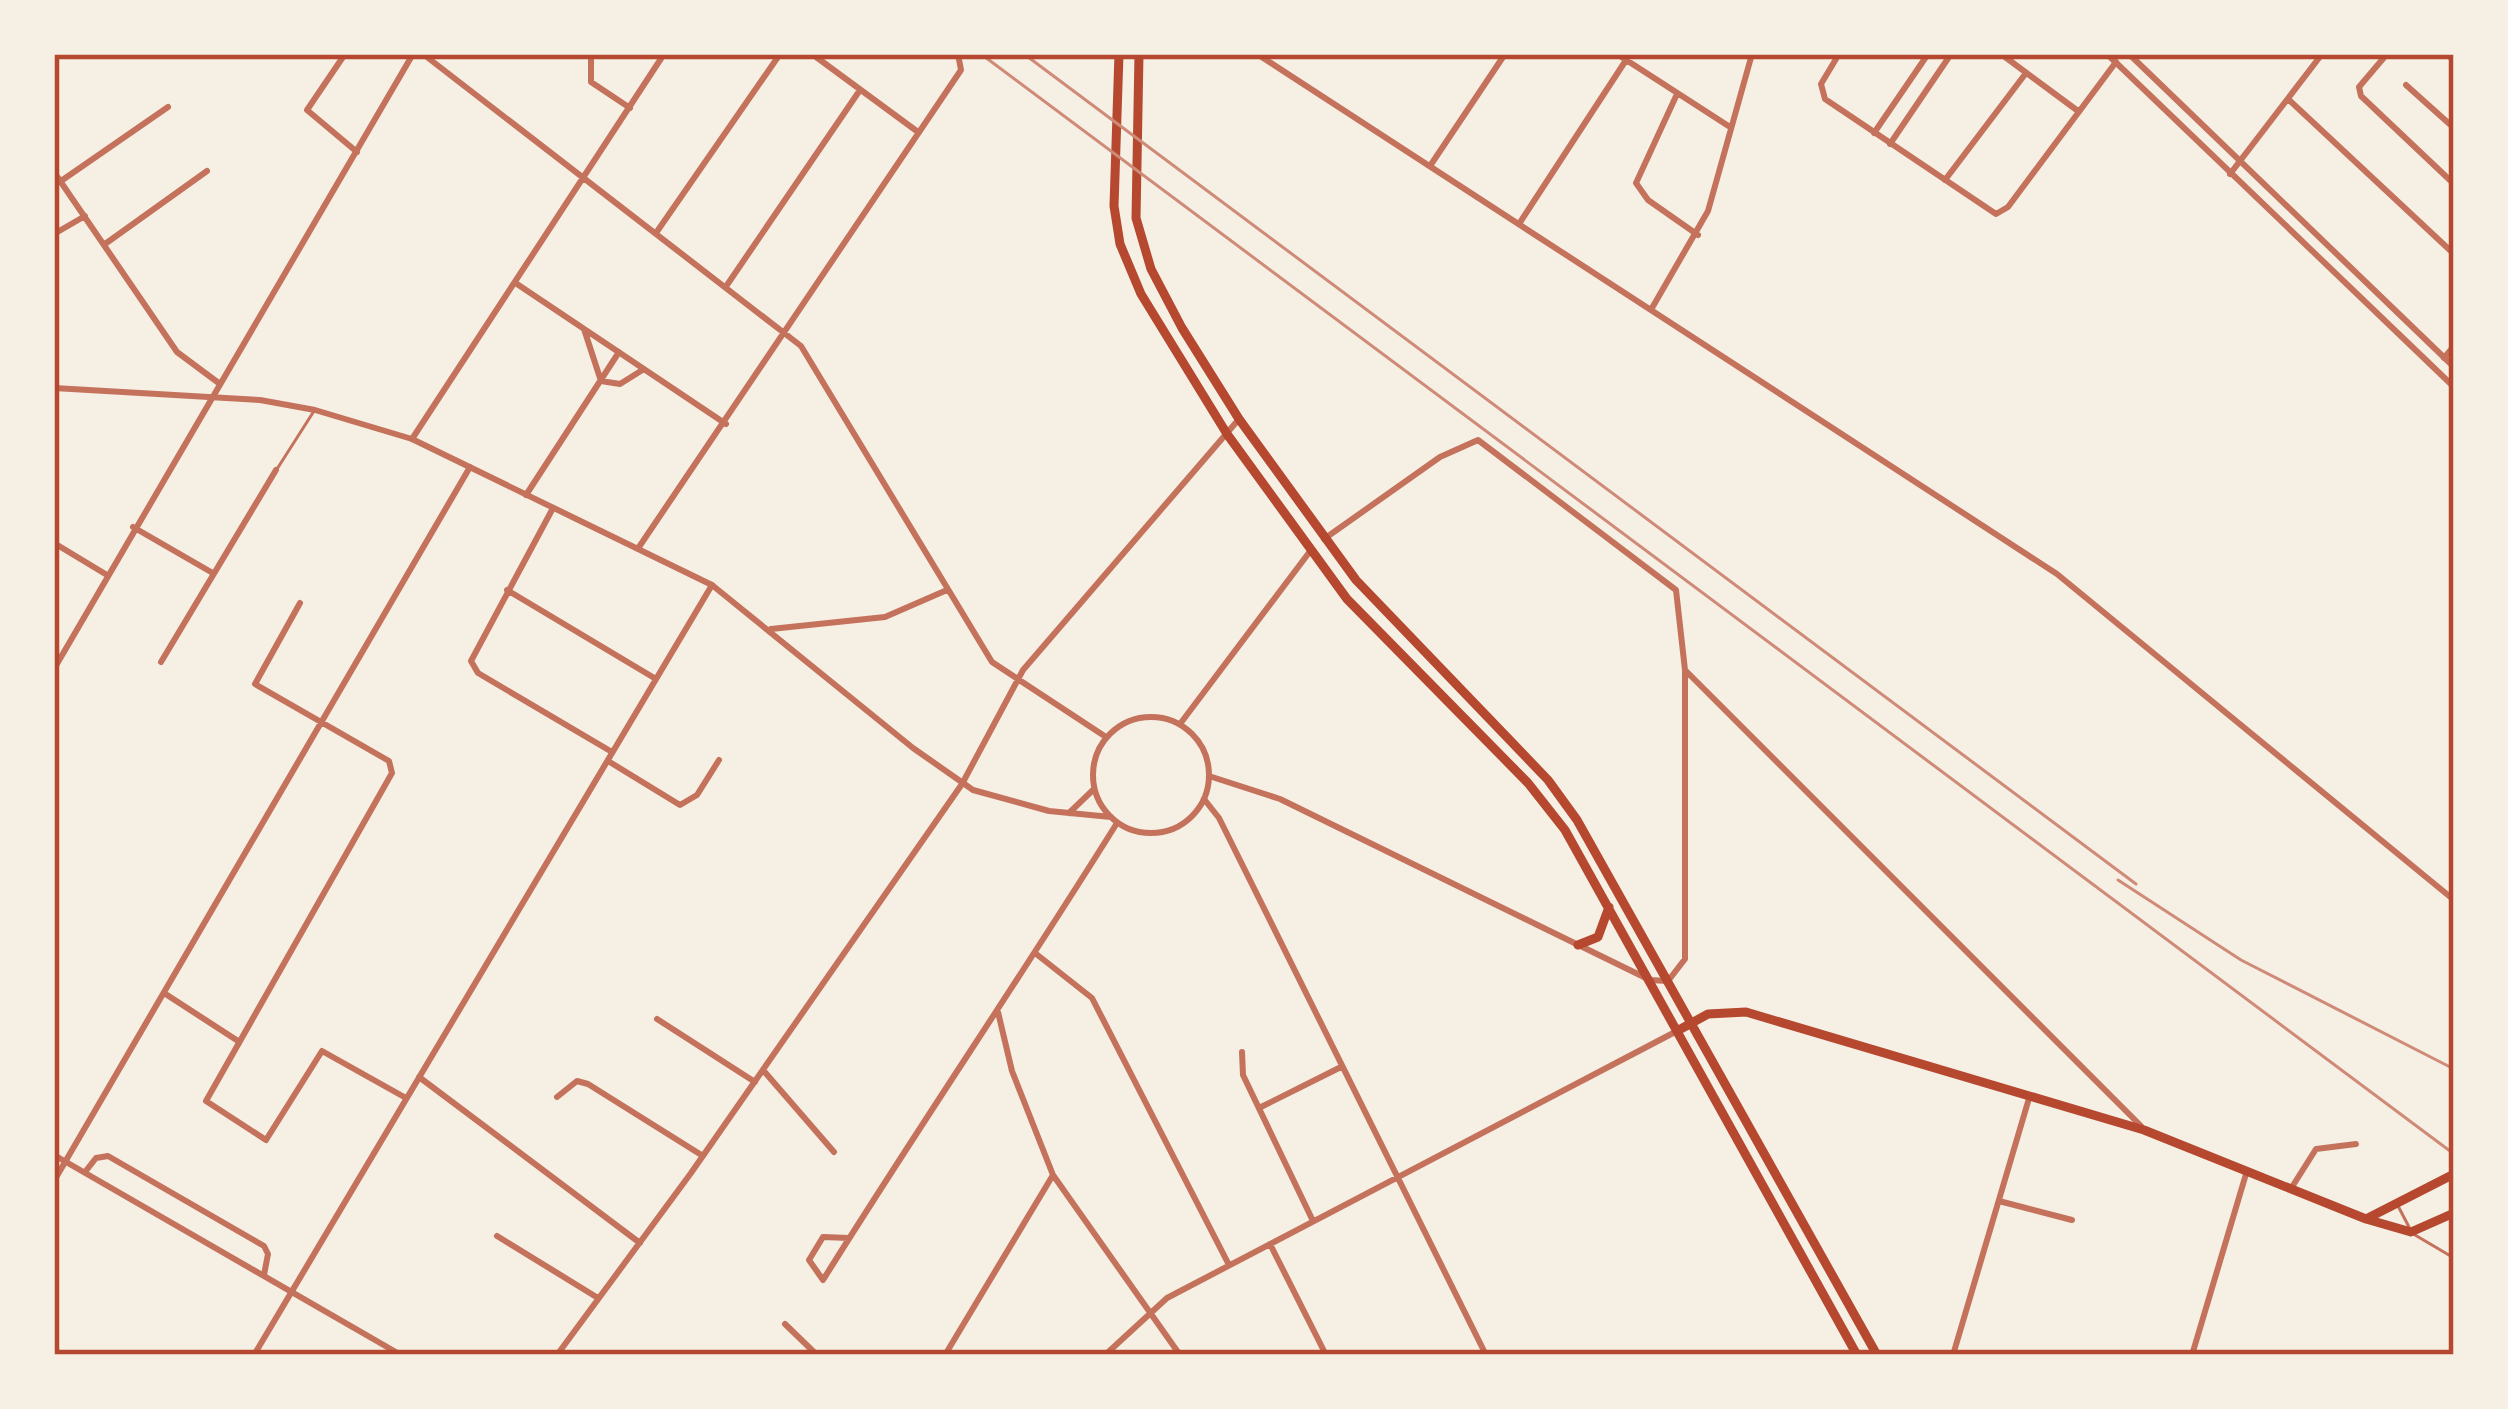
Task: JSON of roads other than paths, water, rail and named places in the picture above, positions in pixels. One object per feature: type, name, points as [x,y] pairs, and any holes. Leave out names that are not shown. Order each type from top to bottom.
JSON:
[{"type":"main road","points":[[1120,54],[1113,191],[1120,244],[1150,310],[1227,434],[1310,550],[1369,623],[1551,811],[1857,1355]]},
{"type":"main road","points":[[1139,54],[1134,199],[1140,237],[1164,296],[1239,419],[1379,608],[1563,799],[1877,1355]]},
{"type":"main road","points":[[1578,945],[1598,937],[1609,907]]},
{"type":"main road","points":[[1677,1031],[1689,1021],[1722,1011],[1746,1012],[2144,1130],[2366,1220],[2411,1232],[2454,1213]]},
{"type":"main road","points":[[2366,1220],[2454,1174]]},
{"type":"street","points":[[345,54],[307,110],[357,152]]},
{"type":"street","points":[[54,669],[413,54]]},
{"type":"street","points":[[423,54],[784,331],[817,365],[992,662],[1106,737]]},
{"type":"street","points":[[591,54],[591,82],[630,108]]},
{"type":"street","points":[[412,439],[664,54]]},
{"type":"street","points":[[656,233],[780,54]]},
{"type":"street","points":[[812,54],[918,133]]},
{"type":"street","points":[[640,547],[961,70],[958,54]]},
{"type":"street","points":[[1257,54],[2057,574],[2454,900]]},
{"type":"street","points":[[1430,166],[1505,54]]},
{"type":"street","points":[[1617,54],[1730,127]]},
{"type":"street","points":[[1652,308],[1698,235],[1752,54]]},
{"type":"street","points":[[1819,54],[1832,63]]},
{"type":"street","points":[[1839,54],[1821,92],[1990,212],[2002,213],[2116,62]]},
{"type":"street","points":[[1874,133],[1928,54]]},
{"type":"street","points":[[1890,143],[1951,54]]},
{"type":"street","points":[[2000,54],[2078,111]]},
{"type":"street","points":[[2107,54],[2454,387]]},
{"type":"street","points":[[2129,54],[2454,368]]},
{"type":"street","points":[[2230,174],[2322,54]]},
{"type":"street","points":[[2387,54],[2360,87],[2361,96],[2454,184]]},
{"type":"street","points":[[2447,54],[2454,61]]},
{"type":"street","points":[[1519,224],[1628,57]]},
{"type":"street","points":[[1945,181],[2026,73]]},
{"type":"street","points":[[2406,85],[2454,128]]},
{"type":"street","points":[[726,286],[860,90]]},
{"type":"street","points":[[1678,94],[1636,179],[1648,200],[1698,235]]},
{"type":"street","points":[[2288,99],[2452,248]]},
{"type":"street","points":[[61,182],[168,107]]},
{"type":"street","points":[[105,244],[207,171]]},
{"type":"street","points":[[54,172],[177,352],[221,384]]},
{"type":"street","points":[[54,234],[85,216]]},
{"type":"street","points":[[2316,256],[2326,245]]},
{"type":"street","points":[[517,284],[726,424]]},
{"type":"street","points":[[583,327],[601,381]]},
{"type":"street","points":[[2444,358],[2454,346]]},
{"type":"street","points":[[526,495],[619,350]]},
{"type":"street","points":[[601,381],[620,384],[644,369]]},
{"type":"street","points":[[54,388],[212,396],[315,410],[412,439],[712,585],[962,784],[1026,807],[1114,820],[1149,834],[1166,832],[1195,814],[1204,800],[1209,776],[1206,755],[1180,724],[1165,718],[1133,719],[1106,737],[1094,761],[1094,789],[1114,820]]},
{"type":"street","points":[[557,1355],[703,1156],[962,784],[1016,681],[1239,419]]},
{"type":"street","points":[[1209,776],[1280,799],[1650,980],[1667,981],[1684,958],[1685,670],[1682,606],[1671,584],[1478,440],[1440,458],[1324,538]]},
{"type":"street","points":[[54,1180],[470,467]]},
{"type":"street","points":[[160,662],[276,470]]},
{"type":"street","points":[[553,508],[472,652],[474,668],[680,805],[697,795],[719,760]]},
{"type":"street","points":[[134,526],[211,572]]},
{"type":"street","points":[[54,543],[106,575]]},
{"type":"street","points":[[1180,724],[1310,550]]},
{"type":"street","points":[[254,1355],[712,585]]},
{"type":"street","points":[[507,590],[656,679]]},
{"type":"street","points":[[771,629],[885,617],[947,590]]},
{"type":"street","points":[[300,603],[255,684],[389,761],[392,773],[206,1101],[266,1140],[322,1051],[406,1098]]},
{"type":"street","points":[[1685,670],[1904,884],[2144,1130]]},
{"type":"street","points":[[1069,813],[1094,789]]},
{"type":"street","points":[[1204,800],[1219,818],[1486,1355]]},
{"type":"street","points":[[849,1238],[823,1238],[809,1260],[823,1280],[849,1238],[917,1125],[998,1012],[1114,820]]},
{"type":"street","points":[[1035,953],[1092,998],[1229,1265]]},
{"type":"street","points":[[164,993],[238,1041]]},
{"type":"street","points":[[998,1012],[1012,1071],[1053,1175],[1180,1355]]},
{"type":"street","points":[[656,1019],[754,1082]]},
{"type":"street","points":[[1105,1355],[1167,1298],[1677,1031]]},
{"type":"street","points":[[1242,1052],[1241,1069],[1313,1221]]},
{"type":"street","points":[[1259,1108],[1341,1067]]},
{"type":"street","points":[[763,1070],[834,1152]]},
{"type":"street","points":[[419,1077],[640,1243]]},
{"type":"street","points":[[557,1097],[577,1081],[588,1084],[703,1156]]},
{"type":"street","points":[[1953,1355],[2030,1095]]},
{"type":"street","points":[[2290,1190],[2315,1149],[2356,1144]]},
{"type":"street","points":[[54,1155],[401,1355]]},
{"type":"street","points":[[85,1172],[96,1158],[108,1156],[185,1199],[264,1246],[268,1254],[264,1275]]},
{"type":"street","points":[[2192,1355],[2246,1174]]},
{"type":"street","points":[[945,1355],[1053,1175]]},
{"type":"street","points":[[1999,1201],[2072,1220]]},
{"type":"street","points":[[497,1236],[598,1298]]},
{"type":"street","points":[[1270,1244],[1325,1355]]},
{"type":"street","points":[[785,1324],[818,1355]]},
{"type":"lane","points":[[276,470],[315,410]]},
{"type":"lane","points":[[2397,1202],[2411,1232],[2454,1258]]},
{"type":"railway","points":[[981,54],[2454,1154]]},
{"type":"railway","points":[[1024,54],[2136,884]]},
{"type":"railway","points":[[2118,880],[2241,960],[2454,1069]]}]
